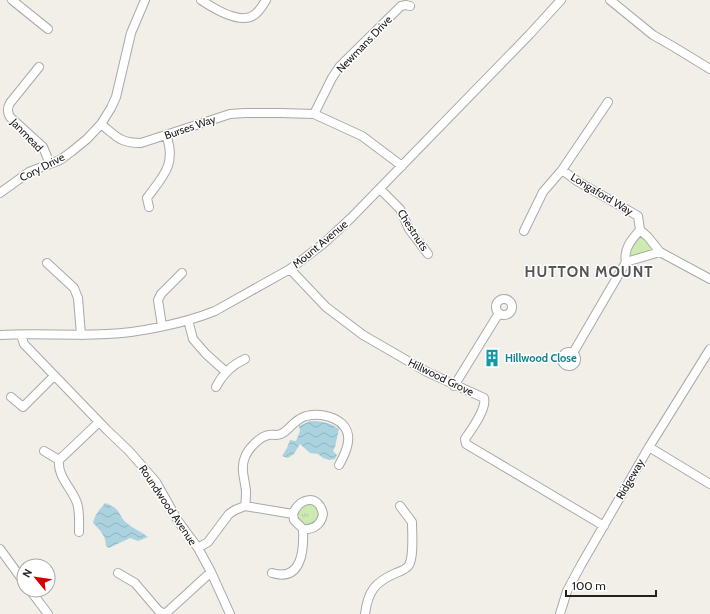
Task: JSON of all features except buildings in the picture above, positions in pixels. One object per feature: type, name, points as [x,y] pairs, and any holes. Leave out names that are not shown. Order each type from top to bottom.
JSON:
[{"type":"street","points":[[12,0],[48,29]]},
{"type":"street","points":[[101,124],[116,97],[131,33],[145,0]]},
{"type":"street","points":[[201,0],[217,10],[243,18],[254,15],[266,0]]},
{"type":"street","name":"Mount Avenue","points":[[0,334],[81,335],[128,333],[162,326],[188,320],[215,311],[290,269],[323,244],[380,189],[561,0]]},
{"type":"street","points":[[614,1],[653,35],[674,46],[710,69]]},
{"type":"street","name":"Newmans Drive","points":[[314,114],[332,78],[340,66],[402,3],[410,6]]},
{"type":"street","name":"Janmead","points":[[39,67],[10,103],[8,113],[10,117],[43,147],[50,164]]},
{"type":"street","name":"Longaford Way","points":[[524,231],[543,192],[562,170],[608,102]]},
{"type":"street","name":"Burses Way","points":[[101,124],[120,140],[130,143],[141,143],[230,114],[281,112],[314,114],[362,136],[402,166]]},
{"type":"street","name":"Cory Drive","points":[[0,193],[30,172],[60,160],[79,146],[101,124]]},
{"type":"street","points":[[149,207],[142,199],[163,176],[171,161],[171,154],[166,135]]},
{"type":"street","name":"Longaford Way","points":[[562,170],[577,181],[638,216],[640,230],[648,237],[660,252],[710,279]]},
{"type":"street","name":"Chestnuts","points":[[380,189],[400,209],[409,228],[428,254]]},
{"type":"street","points":[[573,353],[626,262],[625,257],[628,247],[632,239],[640,230]]},
{"type":"street","points":[[626,262],[660,252]]},
{"type":"street","points":[[47,263],[74,288],[78,298],[81,335]]},
{"type":"street","name":"Hillwood Grove","points":[[290,269],[326,307],[350,327],[377,344],[454,386],[484,398],[485,401],[483,409],[465,439],[466,444],[604,526]]},
{"type":"street","points":[[162,326],[158,300],[161,294],[182,273]]},
{"type":"street","points":[[454,386],[499,313]]},
{"type":"street","points":[[188,320],[193,339],[225,371]]},
{"type":"street","name":"Roundwood Avenue","points":[[22,335],[24,344],[129,451],[156,482],[178,521],[198,548],[212,572],[230,614]]},
{"type":"street","name":"Ridgeway","points":[[560,614],[567,591],[649,447],[710,349]]},
{"type":"street","points":[[216,387],[225,371],[245,359]]},
{"type":"street","points":[[11,397],[22,407],[54,376]]},
{"type":"street","points":[[246,506],[243,465],[247,452],[260,440],[269,435],[282,434],[293,423],[305,416],[329,416],[342,424],[348,435],[347,448],[339,465]]},
{"type":"street","points":[[79,532],[78,505],[60,473],[58,467],[59,460],[99,422]]},
{"type":"street","points":[[649,447],[710,484]]},
{"type":"street","points":[[44,451],[59,460]]},
{"type":"street","points":[[272,573],[282,575],[287,574],[297,567],[303,548],[303,529],[294,520],[293,514],[298,505],[305,501],[312,500],[319,505],[323,514],[320,522],[313,528],[303,529]]},
{"type":"street","points":[[198,548],[208,542],[229,514],[246,506],[293,514]]},
{"type":"street","points":[[365,614],[368,597],[373,588],[386,577],[407,568],[410,561],[412,522],[400,506]]},
{"type":"street","points":[[0,549],[16,571]]},
{"type":"street","points":[[118,573],[135,583],[158,610],[165,614],[212,572]]},
{"type":"street","points":[[36,598],[48,614]]},
{"type":"green space","points":[[641,237],[648,242],[652,250],[650,252],[629,256],[629,248],[638,238]]},
{"type":"green space","points":[[306,503],[315,503],[321,517],[312,525],[304,525],[297,518],[298,510]]},
{"type":"water","points":[[310,421],[325,422],[339,429],[333,451],[337,455],[335,459],[329,460],[318,454],[310,453],[300,444],[294,454],[288,458],[282,456],[290,440],[296,441],[300,431],[299,426]]},
{"type":"water","points":[[105,503],[115,508],[130,526],[148,537],[138,541],[130,538],[109,548],[106,546],[104,536],[93,523],[99,510]]},
{"type":"place","name":"Hillwood Close","points":[[492,358]]},
{"type":"district","name":"HUTTON MOUNT","points":[[589,272]]}]
